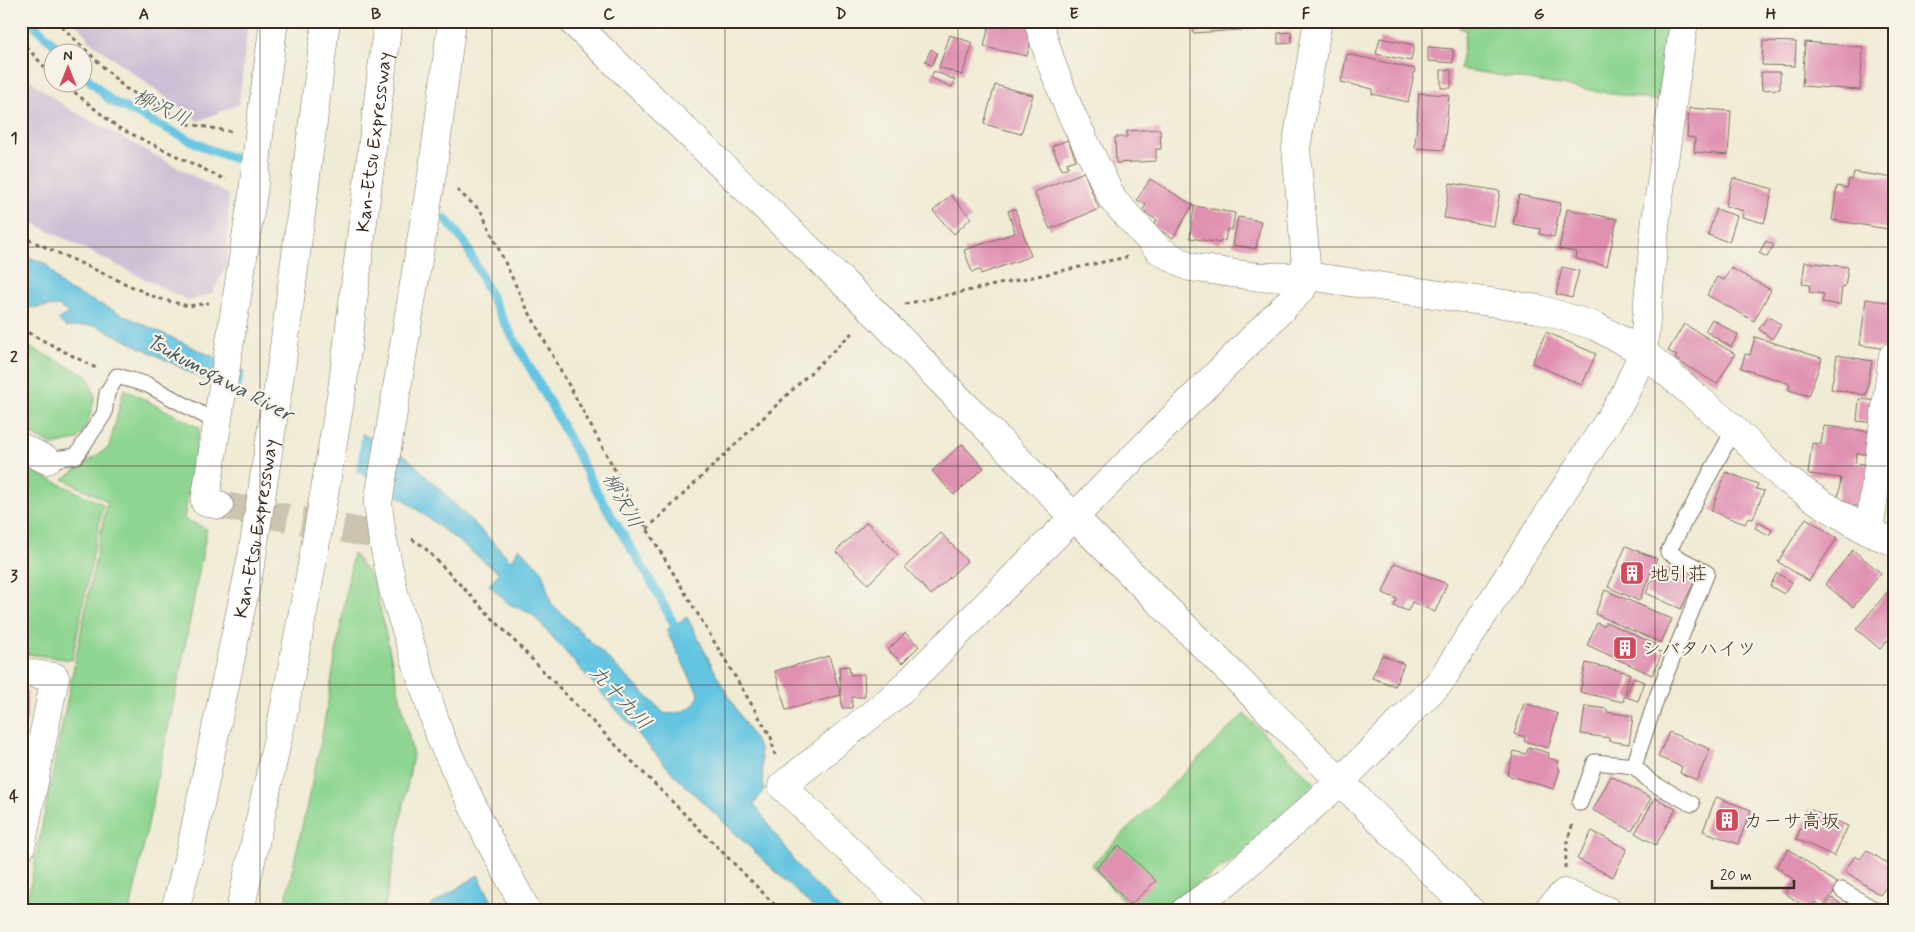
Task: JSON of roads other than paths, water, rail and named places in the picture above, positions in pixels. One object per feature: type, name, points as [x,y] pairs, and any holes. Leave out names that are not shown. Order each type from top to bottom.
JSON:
[{"type":"main road","points":[[219,505],[205,502],[254,193],[259,136],[274,21]]},
{"type":"main road","name":"Kan-Etsu Expressway","points":[[175,911],[192,843],[252,556],[282,362],[326,21]]},
{"type":"main road","name":"Kan-Etsu Expressway","points":[[240,911],[283,715],[342,390],[388,21]]},
{"type":"main road","points":[[452,21],[432,168],[378,504],[382,536],[394,593],[442,739],[488,838],[527,911]]},
{"type":"main road","points":[[572,21],[874,312],[1075,518],[1471,911]]},
{"type":"main road","points":[[1038,21],[1069,109],[1113,200],[1159,250],[1189,268],[1259,277],[1307,276],[1539,309],[1595,326],[1643,352],[1734,430],[1783,477],[1821,503],[1881,537],[1893,356]]},
{"type":"main road","points":[[913,911],[782,786],[896,695],[1302,290],[1307,276],[1296,148],[1318,21]]},
{"type":"main road","points":[[1185,911],[1228,881],[1340,782],[1440,682],[1623,398],[1643,352],[1656,218],[1684,21]]},
{"type":"main road","points":[[21,447],[47,460]]},
{"type":"main road","points":[[21,672],[55,677],[22,837]]},
{"type":"main road","points":[[1555,902],[1608,911]]},
{"type":"lane","points":[[47,460],[76,456],[104,414],[106,393],[117,376],[148,385],[218,424]]},
{"type":"lane","points":[[1634,766],[1658,694],[1706,573],[1668,552],[1734,430]]},
{"type":"lane","points":[[1580,803],[1595,762],[1634,766],[1652,783],[1692,804]]},
{"type":"lane","points":[[1842,890],[1877,911]]},
{"type":"water","points":[[25,255],[46,264],[63,287],[237,368],[408,458],[512,561],[519,547],[542,571],[551,603],[665,714],[676,713],[690,708],[699,695],[666,630],[687,617],[722,685],[760,749],[764,790],[754,804],[800,869],[842,911],[817,911],[675,776],[532,614],[509,604],[489,585],[499,573],[405,500],[214,384],[95,325],[66,327],[58,320],[69,313],[58,306],[25,308],[21,306],[21,266]]},
{"type":"water","points":[[478,875],[497,911],[430,911],[430,906]]},
{"type":"waterway","name":"柳沢川","points":[[30,21],[52,42]]},
{"type":"waterway","name":"柳沢川","points":[[92,83],[111,101],[208,149],[236,159]]},
{"type":"waterway","name":"柳沢川","points":[[445,218],[465,243],[496,307],[555,412],[598,494],[651,581],[680,636]]},
{"type":"tunnel","points":[[219,505],[382,536]]},
{"type":"place","name":"地引荘","points":[[1632,573]]},
{"type":"place","name":"シバタハイツ","points":[[1625,648]]},
{"type":"place","name":"カーサ高坂","points":[[1727,820]]},
{"type":"water label","name":"Tsukumogawa River","points":[[220,377]]},
{"type":"water label","name":"九十九川","points":[[621,697]]}]
